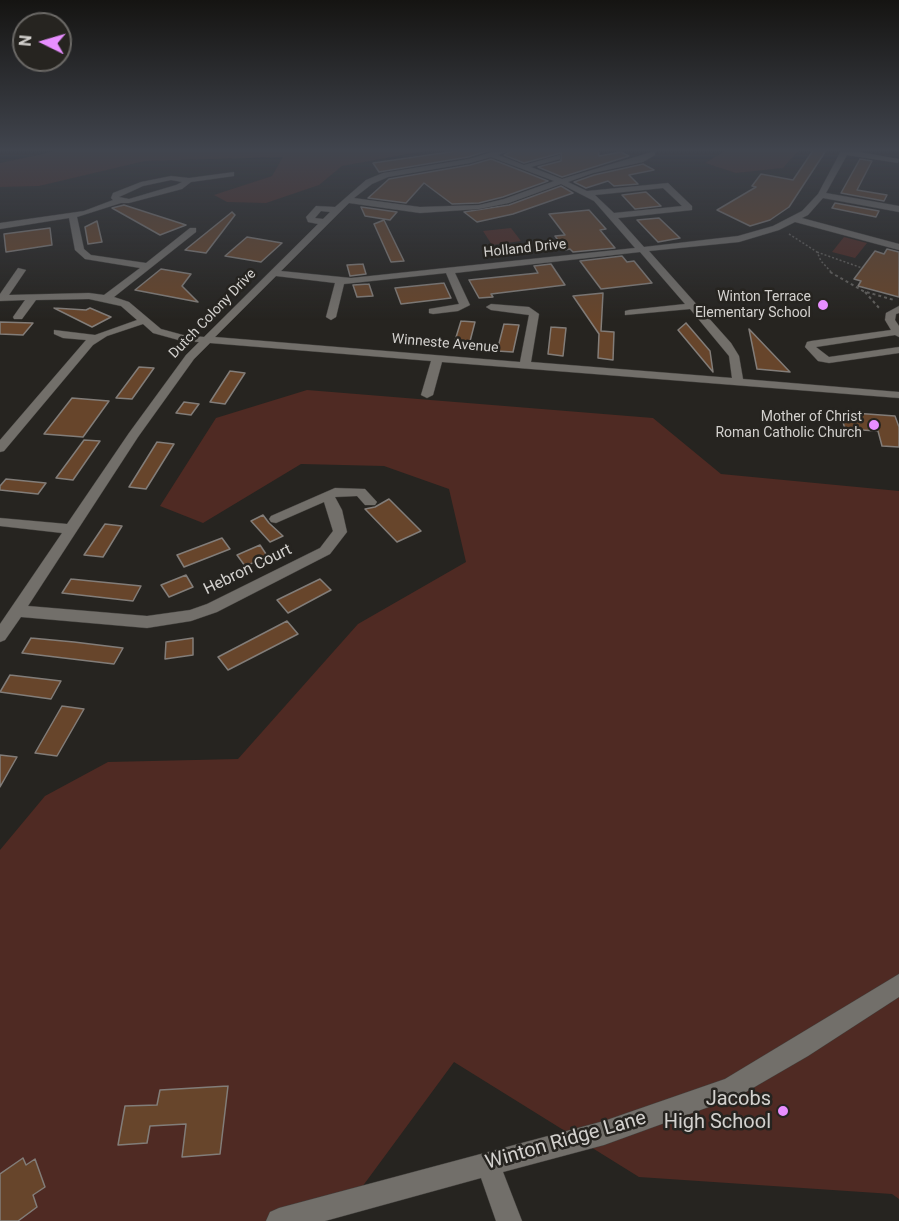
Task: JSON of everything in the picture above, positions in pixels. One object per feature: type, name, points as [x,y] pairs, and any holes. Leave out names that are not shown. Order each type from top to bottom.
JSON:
[{"type":"street","points":[[0,226],[73,216],[102,206]]},
{"type":"street","name":"Dutch Colony Drive","points":[[0,636],[190,357],[341,206]]},
{"type":"street","points":[[388,206],[408,209],[464,209],[480,206]]},
{"type":"street","points":[[604,206],[728,345],[734,356],[738,382]]},
{"type":"street","points":[[623,206],[630,214]]},
{"type":"street","points":[[613,216],[689,208],[687,206]]},
{"type":"street","name":"Holland Drive","points":[[274,273],[340,281],[739,239],[776,228],[805,213],[811,206]]},
{"type":"street","points":[[882,206],[899,209]]},
{"type":"street","points":[[325,222],[311,220],[310,217],[319,208],[337,210]]},
{"type":"street","points":[[73,216],[80,250],[88,257],[148,266]]},
{"type":"street","points":[[795,219],[899,247]]},
{"type":"street","points":[[107,298],[193,230]]},
{"type":"street","points":[[1,298],[21,270]]},
{"type":"street","points":[[433,311],[458,308],[465,304],[450,270]]},
{"type":"street","points":[[332,317],[340,281]]},
{"type":"street","points":[[18,317],[33,297]]},
{"type":"street","name":"Winneste Avenue","points":[[1,298],[107,298],[125,304],[143,321],[164,334],[206,340],[899,395]]},
{"type":"street","points":[[630,313],[693,306]]},
{"type":"street","points":[[491,307],[532,312],[533,319],[525,366]]},
{"type":"street","points":[[899,309],[891,313],[890,320],[898,333],[811,344],[810,347],[822,359],[829,360],[899,350]]},
{"type":"street","points":[[0,448],[95,338],[143,321]]},
{"type":"street","points":[[58,332],[67,336],[95,338]]},
{"type":"street","points":[[427,395],[437,359]]},
{"type":"street","points":[[276,519],[327,495],[355,491],[363,493],[370,502]]},
{"type":"street","name":"Hebron Court","points":[[18,611],[147,622],[191,615],[232,600],[325,550],[340,532],[335,510],[327,495]]},
{"type":"street","points":[[0,522],[72,529]]},
{"type":"street","name":"Winton Ridge Lane","points":[[279,1221],[604,1133],[731,1088],[800,1048],[899,985]]},
{"type":"street","points":[[488,1165],[508,1220]]},
{"type":"path","points":[[776,228],[799,239],[817,252],[862,268]]},
{"type":"path","points":[[817,252],[830,272],[863,291],[899,301]]},
{"type":"path","points":[[863,291],[890,320]]},
{"type":"shaded area","points":[[511,228],[521,241],[492,245],[483,231]]},
{"type":"shaded area","points":[[844,237],[867,243],[855,258],[832,252]]},
{"type":"shaded area","points":[[307,390],[653,418],[721,474],[899,491],[899,1199],[892,1194],[639,1177],[454,1062],[351,1202],[279,1221],[0,1221],[0,850],[45,796],[108,762],[238,759],[358,624],[466,562],[449,489],[384,466],[301,464],[203,523],[160,506],[216,418]]},
{"type":"building","points":[[127,206],[186,225],[160,235],[112,208]]},
{"type":"building","points":[[503,206],[536,206],[477,222],[464,212]]},
{"type":"building","points":[[632,206],[661,206],[635,209]]},
{"type":"building","points":[[724,206],[790,206],[770,220],[750,226],[717,210]]},
{"type":"building","points":[[833,206],[851,206],[879,211],[876,217],[832,208]]},
{"type":"building","points":[[361,207],[397,212],[390,220],[365,216]]},
{"type":"building","points":[[589,210],[606,229],[600,230],[615,248],[573,252],[570,249],[565,250],[555,236],[565,235],[549,214]]},
{"type":"building","points":[[232,212],[235,215],[206,253],[185,250]]},
{"type":"building","points":[[659,218],[680,238],[658,242],[637,220]]},
{"type":"building","points":[[384,220],[404,261],[391,262],[374,224]]},
{"type":"building","points":[[97,221],[102,242],[88,244],[85,227]]},
{"type":"building","points":[[50,228],[52,245],[6,252],[4,234]]},
{"type":"building","points":[[247,237],[282,243],[261,262],[225,256]]},
{"type":"building","name":"Winton Terrace Elementary School","points":[[887,249],[899,252],[899,297],[858,286],[861,281],[854,279],[875,251],[884,254]]},
{"type":"building","points":[[622,256],[627,262],[634,261],[652,283],[601,289],[580,261]]},
{"type":"building","points":[[363,264],[366,274],[350,276],[347,265]]},
{"type":"building","points":[[551,264],[565,285],[491,294],[493,297],[479,298],[469,280],[538,273],[534,266]]},
{"type":"building","points":[[161,269],[191,274],[182,286],[198,302],[135,290]]},
{"type":"building","points":[[444,283],[451,298],[401,304],[395,288]]},
{"type":"building","points":[[369,284],[373,296],[357,297],[353,285]]},
{"type":"building","points":[[603,293],[601,331],[614,332],[613,360],[598,358],[599,334],[573,296]]},
{"type":"building","points":[[54,308],[86,310],[90,308],[111,317],[92,327]]},
{"type":"building","points":[[461,321],[475,322],[468,349],[453,347]]},
{"type":"building","points":[[0,322],[33,323],[23,335],[0,334]]},
{"type":"building","points":[[686,323],[710,351],[713,372],[678,330]]},
{"type":"building","points":[[504,324],[519,325],[513,352],[497,351]]},
{"type":"building","points":[[551,327],[566,328],[563,356],[548,354]]},
{"type":"building","points":[[749,329],[790,372],[757,369]]},
{"type":"building","points":[[139,367],[154,368],[132,399],[116,398]]},
{"type":"building","points":[[230,371],[245,373],[225,404],[210,402]]},
{"type":"building","points":[[72,398],[109,401],[83,437],[44,434]]},
{"type":"building","points":[[184,402],[199,404],[191,415],[176,413]]},
{"type":"building","points":[[840,412],[895,416],[899,427],[899,447],[882,446],[878,431],[845,429]]},
{"type":"building","points":[[84,440],[100,441],[73,480],[56,478]]},
{"type":"building","points":[[157,442],[174,444],[146,489],[129,487]]},
{"type":"building","points":[[6,479],[46,483],[38,494],[0,490],[0,486]]},
{"type":"building","points":[[389,499],[421,531],[397,542],[365,509],[375,507]]},
{"type":"building","points":[[263,515],[283,536],[270,542],[251,521]]},
{"type":"building","points":[[105,524],[122,526],[103,557],[84,555]]},
{"type":"building","points":[[222,538],[230,549],[184,567],[177,555]]},
{"type":"building","points":[[260,545],[268,557],[245,566],[237,555]]},
{"type":"building","points":[[186,575],[193,587],[169,597],[161,585]]},
{"type":"building","points":[[71,579],[141,586],[133,601],[62,593]]},
{"type":"building","points":[[320,579],[331,590],[288,613],[277,600]]},
{"type":"building","points":[[287,621],[298,634],[228,670],[218,657]]},
{"type":"building","points":[[31,638],[123,648],[114,664],[22,653]]},
{"type":"building","points":[[193,638],[193,655],[165,659],[166,642]]},
{"type":"building","points":[[10,675],[61,681],[51,699],[0,692]]},
{"type":"building","points":[[62,706],[84,709],[57,756],[35,753]]},
{"type":"building","points":[[0,755],[17,757],[0,787]]},
{"type":"building","points":[[228,1086],[220,1154],[182,1157],[186,1124],[150,1126],[147,1143],[118,1145],[125,1106],[157,1105],[160,1090]]},
{"type":"building","points":[[23,1158],[26,1165],[35,1159],[45,1187],[33,1195],[37,1207],[18,1221],[0,1221],[0,1174]]},
{"type":"place","name":"Winton Terrace Elementary School","points":[[823,305]]},
{"type":"place","name":"Mother of Christ Roman Catholic Church","points":[[874,425]]},
{"type":"place","name":"Jacobs High School","points":[[783,1111]]}]
